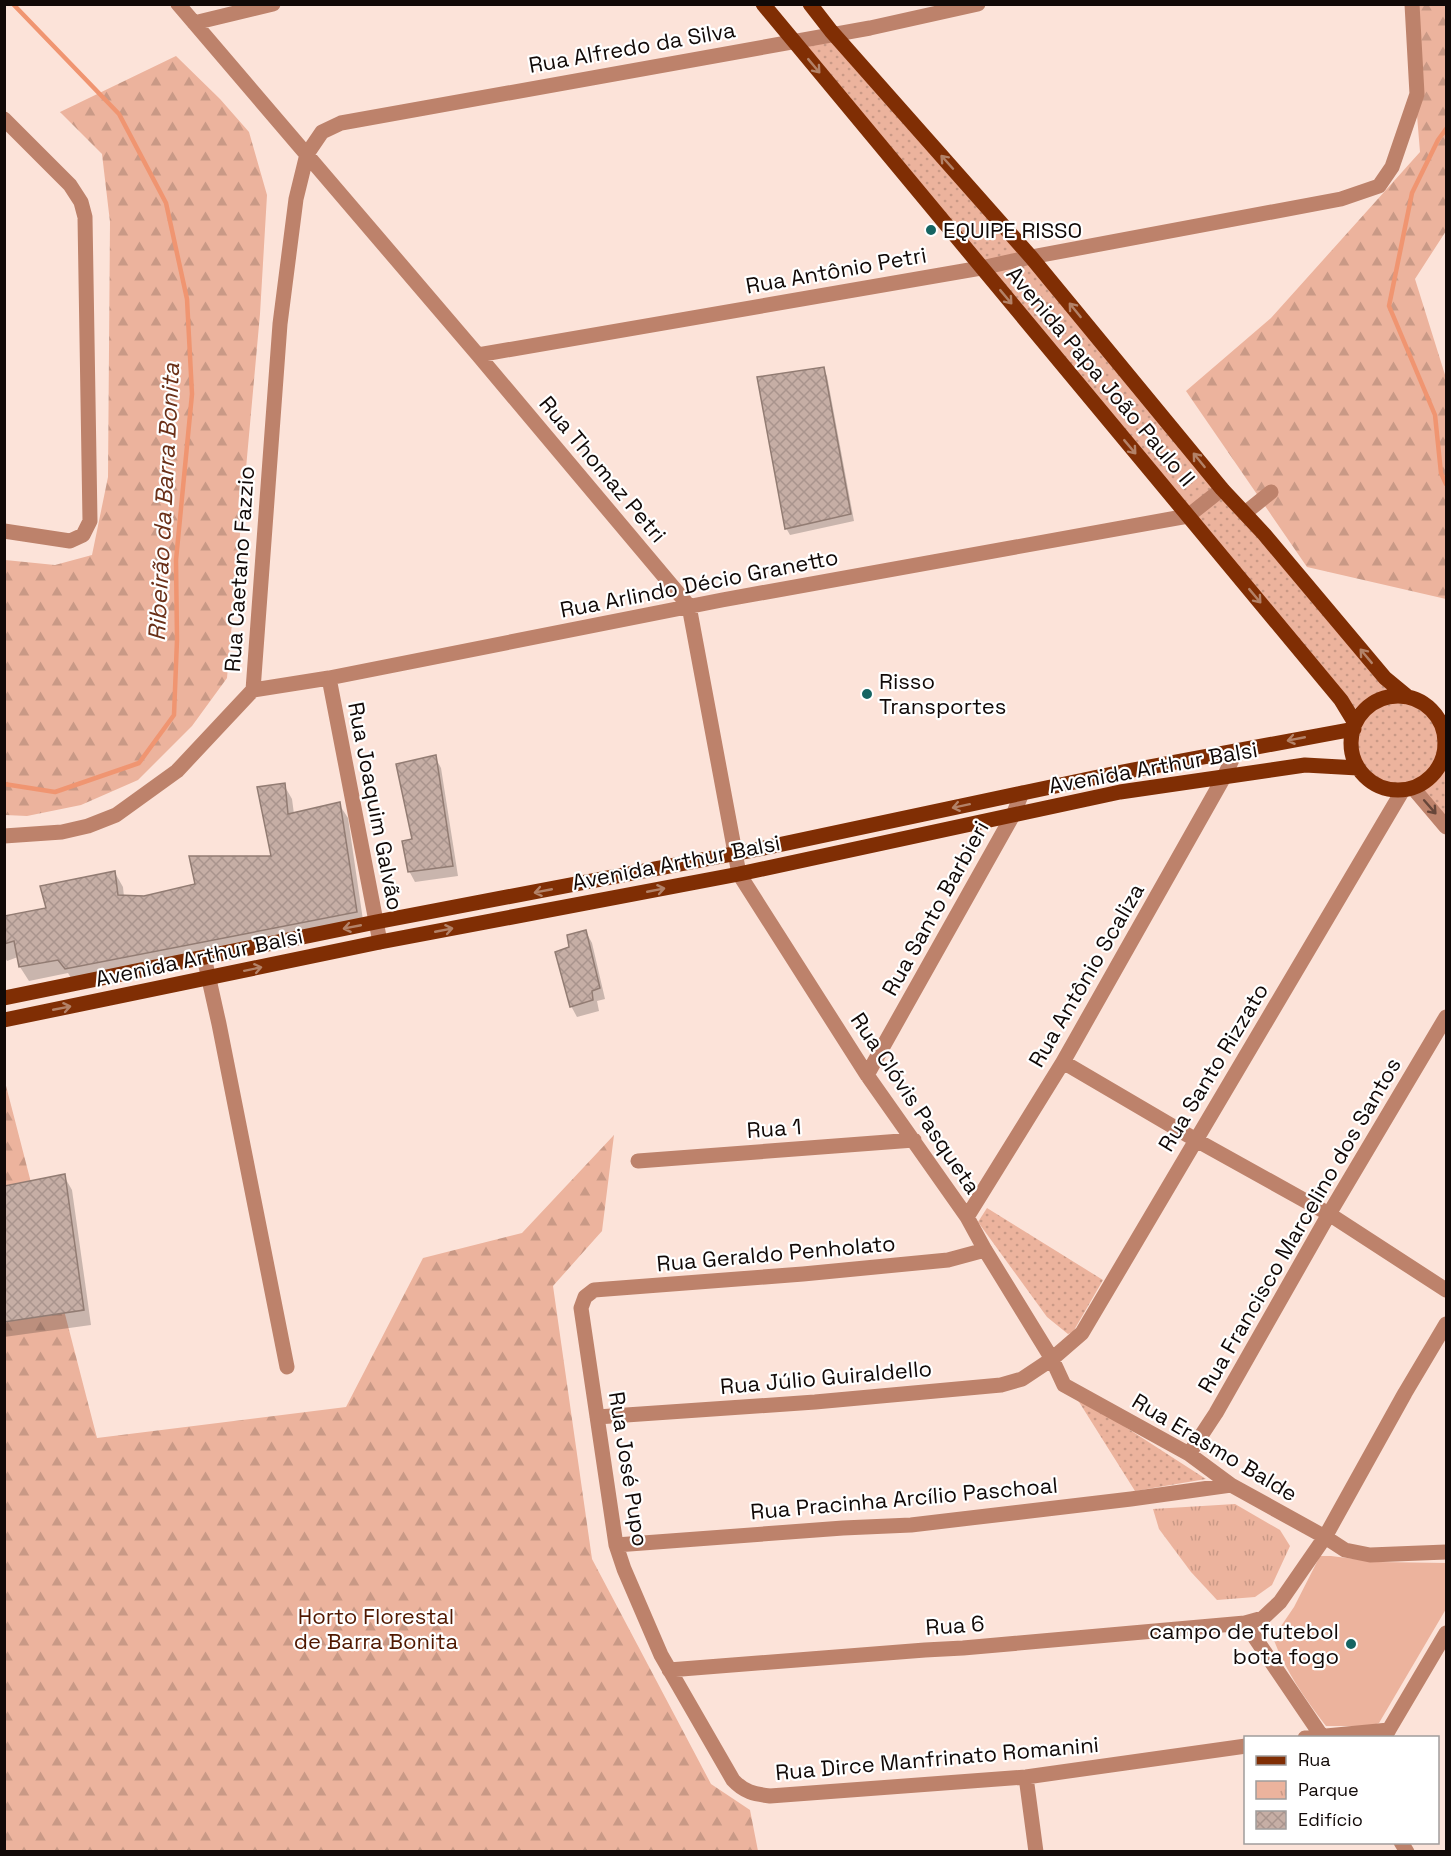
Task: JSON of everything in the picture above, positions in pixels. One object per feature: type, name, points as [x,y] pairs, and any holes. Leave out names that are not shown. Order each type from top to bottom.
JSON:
[{"type":"main road","name":"Avenida Papa João Paulo II","points":[[763,4],[1341,700],[1355,726]]},
{"type":"main road","name":"Avenida Papa João Paulo II","points":[[810,4],[1031,257],[1222,489],[1385,678],[1408,697]]},
{"type":"main road","points":[[1392,697],[1408,697],[1441,716],[1446,743],[1444,756],[1437,770],[1426,781],[1408,789],[1382,788],[1368,780],[1358,768],[1352,754],[1351,738],[1365,710],[1377,701],[1392,697]]},
{"type":"main road","name":"Avenida Arthur Balsi","points":[[4,999],[376,922],[735,854],[1355,726]]},
{"type":"main road","name":"Avenida Arthur Balsi","points":[[4,1020],[380,942],[739,874],[1120,792],[1305,765],[1358,768]]},
{"type":"main road","points":[[622,876],[626,896]]},
{"type":"street","name":"Rua Thomaz Petri","points":[[178,4],[689,606],[739,874]]},
{"type":"street","points":[[194,23],[273,4]]},
{"type":"street","name":"Rua Alfredo da Silva","points":[[307,154],[322,132],[341,123],[834,34],[978,4]]},
{"type":"street","name":"Rua Antônio Petri","points":[[478,356],[981,268],[1341,199],[1379,186],[1392,167],[1417,94],[1412,4]]},
{"type":"street","points":[[4,119],[70,184],[81,202],[85,217],[90,521],[83,535],[70,541],[4,531]]},
{"type":"street","name":"Rua Caetano Fazzio","points":[[4,836],[62,832],[88,826],[116,815],[177,771],[253,690],[280,324],[296,199],[307,154]]},
{"type":"street","points":[[1188,516],[1222,489]]},
{"type":"street","points":[[1245,513],[1271,492]]},
{"type":"street","name":"Rua Arlindo Décio Granetto","points":[[253,690],[329,678],[689,606],[1188,516]]},
{"type":"street","name":"Rua Joaquim Galvão","points":[[329,678],[380,942]]},
{"type":"street","name":"Rua Antônio Scaliza","points":[[967,1217],[1063,1062],[1224,777],[1236,751]]},
{"type":"street","points":[[1408,789],[1446,827]]},
{"type":"street","name":"Rua Santo Rizzato","points":[[1052,1359],[1082,1333],[1408,789]]},
{"type":"street","name":"Rua Santo Barbieri","points":[[867,1075],[1013,815],[1022,793]]},
{"type":"street","name":"Rua Clóvis Pasqueta","points":[[739,874],[867,1075],[967,1217],[1052,1359]]},
{"type":"street","points":[[204,957],[222,1035],[286,1367]]},
{"type":"street","name":"Rua Francisco Marcelino dos Santos","points":[[1190,1455],[1446,1017]]},
{"type":"street","points":[[1063,1062],[1329,1215],[1446,1290]]},
{"type":"street","name":"Rua 1","points":[[638,1161],[914,1140]]},
{"type":"street","name":"Rua Geraldo Penholato","points":[[580,1308],[585,1297],[594,1290],[936,1262],[985,1250]]},
{"type":"street","name":"Rua José Pupo","points":[[580,1308],[616,1545],[638,1602],[669,1670],[733,1779],[741,1788]]},
{"type":"street","points":[[1446,1324],[1325,1537],[1280,1602],[1263,1618],[1245,1623],[1322,1736],[1387,1734],[1446,1634]]},
{"type":"street","name":"Rua Júlio Guiraldello","points":[[597,1417],[814,1402],[1001,1385],[1022,1379],[1052,1359]]},
{"type":"street","name":"Rua Erasmo Balde","points":[[1052,1359],[1064,1385],[1190,1455],[1231,1485],[1345,1550],[1371,1555],[1446,1552]]},
{"type":"street","name":"Rua Pracinha Arcílio Paschoal","points":[[616,1545],[911,1525],[1231,1485]]},
{"type":"street","name":"Rua 6","points":[[669,1670],[963,1648],[1245,1623]]},
{"type":"street","name":"Rua Dirce Manfrinato Romanini","points":[[741,1788],[753,1794],[770,1796],[1026,1777],[1244,1746]]},
{"type":"street","points":[[1026,1777],[1036,1851]]},
{"type":"green space","points":[[1408,5],[1446,5],[1446,231],[1415,279],[1446,378],[1446,599],[1307,567],[1186,391],[1271,318],[1420,152]]},
{"type":"green space","points":[[830,33],[1028,256],[983,265],[795,40]]},
{"type":"green space","points":[[176,56],[220,99],[249,132],[267,195],[260,314],[227,678],[192,726],[138,780],[81,805],[27,816],[5,815],[5,560],[55,565],[92,555],[108,477],[110,222],[102,154],[60,112]]},
{"type":"green space","points":[[1030,259],[1220,488],[1189,514],[985,269]]},
{"type":"green space","points":[[1222,491],[1394,690],[1371,697],[1353,710],[1191,517]]},
{"type":"green space","points":[[1399,702],[1423,709],[1435,721],[1442,745],[1435,769],[1423,781],[1399,788],[1375,781],[1363,769],[1356,745],[1363,721],[1375,709]]},
{"type":"green space","points":[[1446,757],[1446,818],[1417,789],[1435,776]]},
{"type":"green space","name":"Horto Florestal de Barra Bonita","points":[[4,1078],[97,1438],[346,1407],[423,1258],[522,1233],[614,1135],[602,1231],[553,1286],[592,1559],[711,1784],[750,1810],[758,1851],[5,1851]]},
{"type":"green space","points":[[987,1208],[1103,1280],[1073,1332],[1068,1334],[1047,1317],[978,1222]]},
{"type":"green space","points":[[1074,1394],[1206,1479],[1135,1491]]},
{"type":"green space","points":[[1235,1504],[1280,1530],[1290,1546],[1272,1585],[1255,1597],[1217,1600],[1191,1572],[1159,1529],[1153,1509]]},
{"type":"green space","name":"campo de futebol bota fogo","points":[[1320,1556],[1379,1562],[1446,1563],[1446,1609],[1379,1723],[1371,1726],[1326,1726],[1296,1684],[1273,1638],[1294,1607]]},
{"type":"building","points":[[824,367],[851,514],[785,529],[757,377]]},
{"type":"building","points":[[436,755],[453,866],[408,872],[402,841],[412,839],[396,764]]},
{"type":"building","points":[[285,783],[288,814],[340,802],[357,912],[65,969],[58,960],[19,967],[14,941],[4,944],[4,916],[46,908],[40,886],[115,871],[118,895],[144,896],[195,884],[189,856],[271,856],[257,787]]},
{"type":"building","points":[[586,930],[600,988],[592,991],[593,1000],[570,1007],[555,952],[569,947],[567,935]]},
{"type":"building","points":[[65,1174],[84,1310],[4,1322],[4,1186]]},
{"type":"waterway","name":"Ribeirão da Barra Bonita","points":[[4,784],[55,792],[139,763],[174,715],[177,640],[176,560],[192,394],[187,299],[166,203],[119,114],[13,4]]},
{"type":"waterway","points":[[1446,129],[1438,140],[1412,193],[1389,306],[1435,415],[1441,473],[1446,484]]},
{"type":"place","name":"EQUIPE RISSO","points":[[931,230]]},
{"type":"place","name":"Risso Transportes","points":[[867,694]]},
{"type":"place","name":"campo de futebol bota fogo","points":[[1351,1644]]}]
